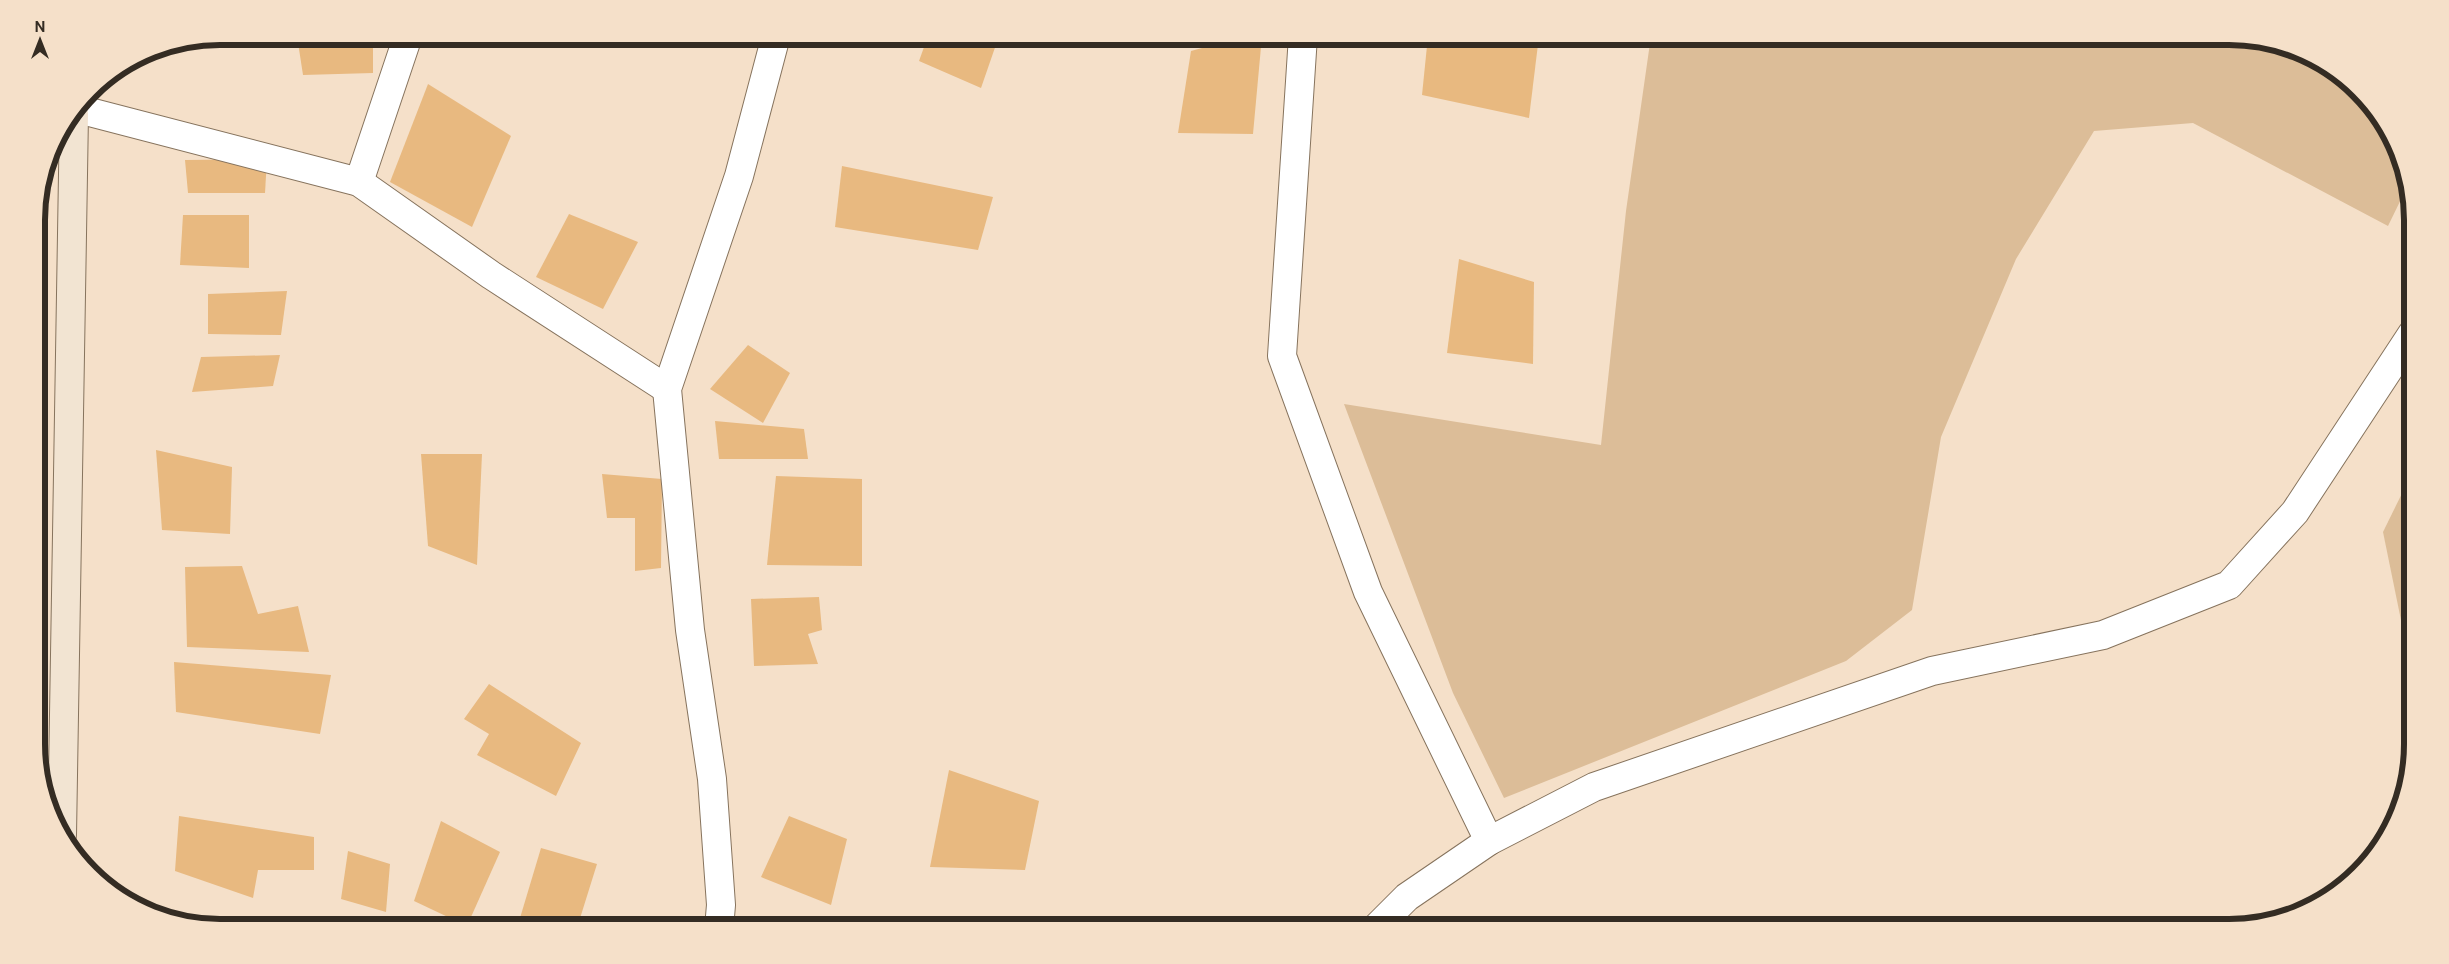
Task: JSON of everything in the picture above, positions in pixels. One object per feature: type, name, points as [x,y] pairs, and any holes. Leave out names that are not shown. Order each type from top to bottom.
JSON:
[{"type":"main road","points":[[62,820],[74,123]]},
{"type":"street","points":[[359,182],[405,45]]},
{"type":"street","points":[[720,919],[721,905],[712,779],[690,630],[667,390],[739,176],[774,45]]},
{"type":"street","points":[[1302,45],[1282,356],[1368,592],[1489,841]]},
{"type":"street","points":[[83,110],[359,182],[491,275],[667,390]]},
{"type":"street","points":[[1385,919],[1407,897],[1489,841],[1594,787],[1932,671],[2103,635],[2229,585],[2295,512],[2404,346]]},
{"type":"shaded area","points":[[1650,45],[2229,45],[2263,48],[2307,63],[2326,74],[2361,105],[2381,132],[2391,153],[2403,196],[2388,226],[2193,123],[2094,131],[2016,259],[1941,437],[1912,610],[1846,661],[1504,798],[1453,693],[1344,404],[1601,445],[1626,211]]},
{"type":"shaded area","points":[[2404,489],[2404,635],[2383,532]]},
{"type":"building","points":[[298,45],[373,45],[373,73],[303,75]]},
{"type":"building","points":[[925,45],[996,45],[981,88],[919,61]]},
{"type":"building","points":[[1213,45],[1261,45],[1253,134],[1178,133],[1191,51]]},
{"type":"building","points":[[1427,45],[1538,45],[1529,118],[1422,95]]},
{"type":"building","points":[[428,84],[511,136],[472,227],[390,182]]},
{"type":"building","points":[[267,159],[265,193],[188,193],[185,160]]},
{"type":"building","points":[[842,166],[993,197],[978,250],[835,227]]},
{"type":"building","points":[[569,214],[638,242],[603,309],[536,277]]},
{"type":"building","points":[[183,215],[249,215],[249,268],[180,265]]},
{"type":"building","points":[[1459,259],[1534,282],[1533,364],[1447,353]]},
{"type":"building","points":[[287,291],[281,335],[208,334],[208,294]]},
{"type":"building","points":[[748,345],[790,373],[763,423],[710,389]]},
{"type":"building","points":[[280,355],[273,386],[192,392],[201,357]]},
{"type":"building","points":[[715,421],[804,429],[808,459],[719,459]]},
{"type":"building","points":[[156,450],[232,467],[230,534],[162,530]]},
{"type":"building","points":[[421,454],[482,454],[477,565],[428,546]]},
{"type":"building","points":[[602,474],[662,479],[661,568],[635,571],[635,518],[607,518]]},
{"type":"building","points":[[776,476],[862,479],[862,566],[767,565]]},
{"type":"building","points":[[242,566],[258,614],[298,606],[309,652],[187,647],[185,567]]},
{"type":"building","points":[[819,597],[822,630],[808,634],[818,664],[754,666],[751,599]]},
{"type":"building","points":[[174,662],[331,675],[320,734],[176,712]]},
{"type":"building","points":[[489,684],[581,743],[556,796],[477,755],[489,734],[464,719]]},
{"type":"building","points":[[949,770],[1039,801],[1025,870],[930,867]]},
{"type":"building","points":[[179,816],[314,837],[314,870],[258,870],[253,898],[175,871]]},
{"type":"building","points":[[789,816],[847,839],[831,905],[761,877]]},
{"type":"building","points":[[441,821],[500,852],[470,919],[452,919],[414,901]]},
{"type":"building","points":[[541,848],[597,864],[580,919],[520,919]]},
{"type":"building","points":[[348,851],[390,864],[386,912],[341,899]]}]
